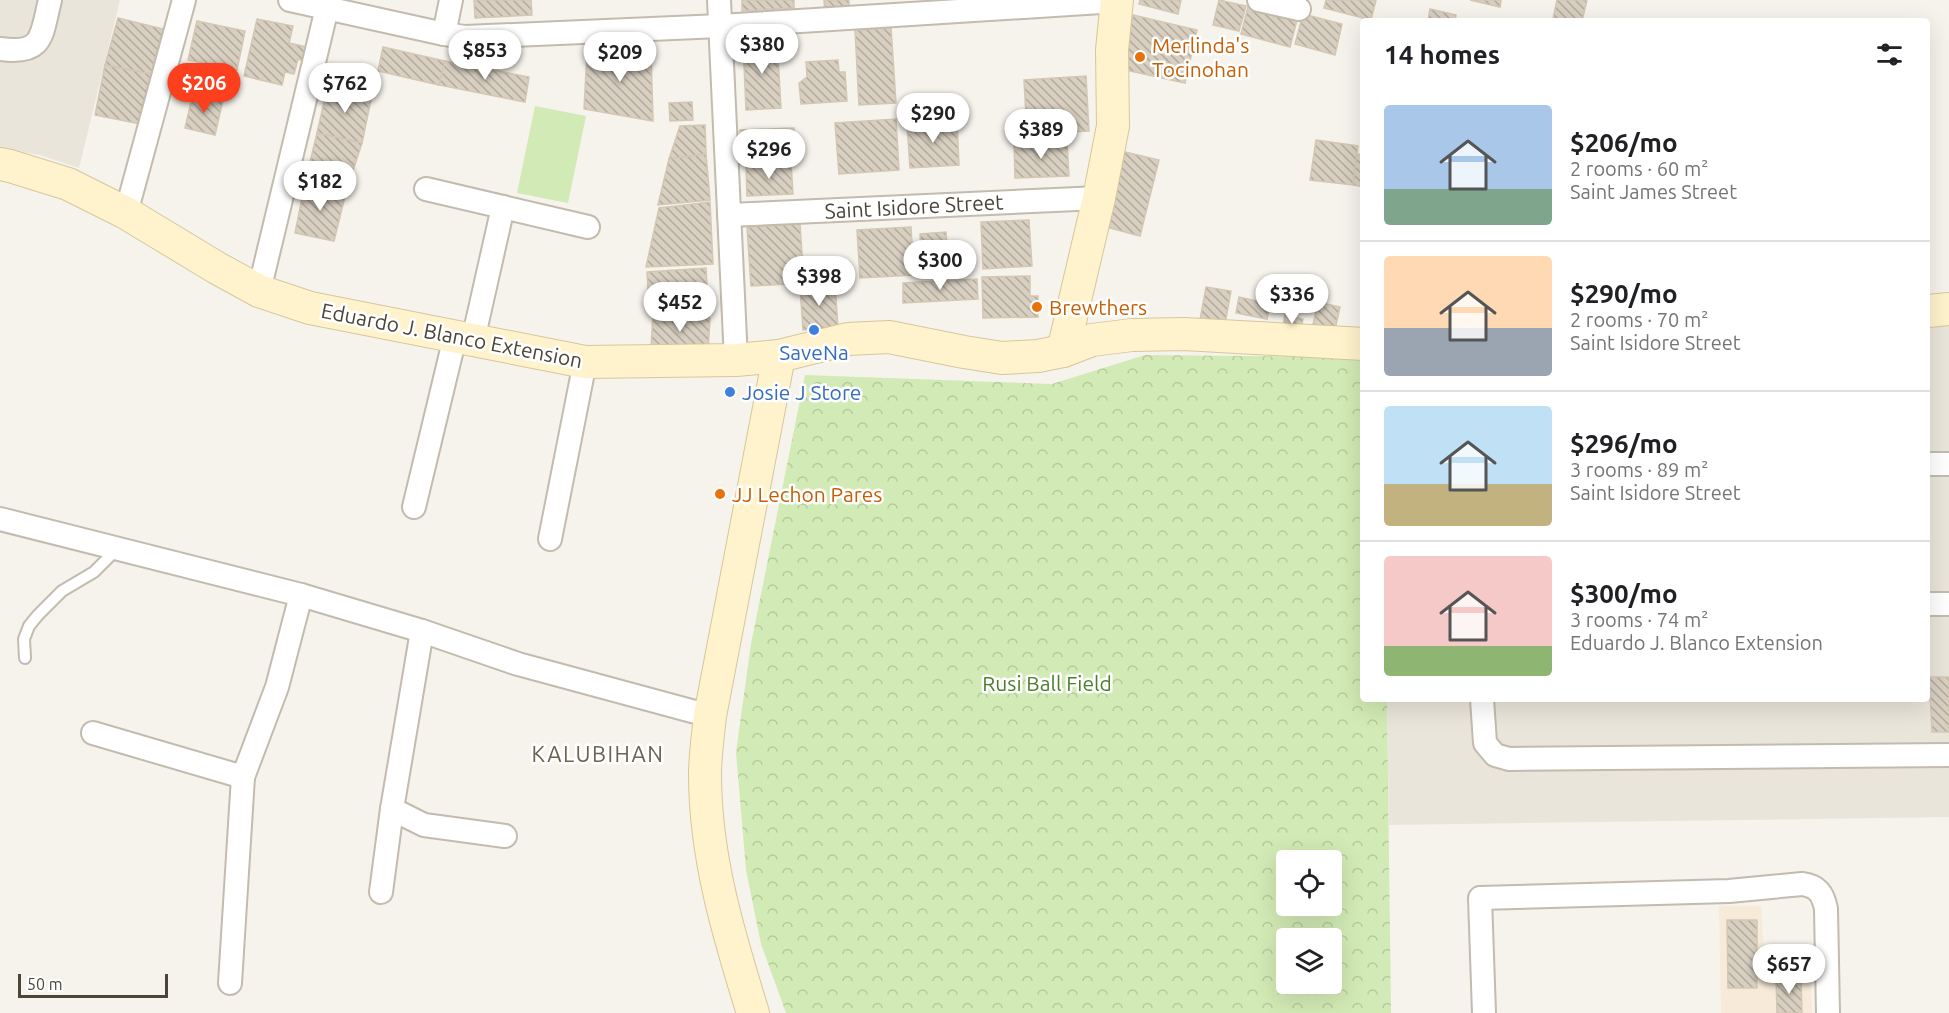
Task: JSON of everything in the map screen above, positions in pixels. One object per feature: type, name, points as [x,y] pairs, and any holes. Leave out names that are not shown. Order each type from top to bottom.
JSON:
[{"type":"main road","points":[[1063,351],[1099,198],[1113,126],[1112,50],[1117,1]]},
{"type":"main road","name":"Eduardo J. Blanco Extension","points":[[0,164],[68,184],[126,213],[259,291],[310,308],[585,362],[736,360],[779,356],[848,339],[889,337],[1002,358],[1038,356],[1063,351],[1092,340],[1153,335],[1184,334],[1360,344]]},
{"type":"main road","points":[[1930,311],[1949,309]]},
{"type":"main road","points":[[753,1013],[721,903],[708,821],[705,774],[710,716],[779,356]]},
{"type":"street","points":[[0,49],[23,51],[31,48],[43,29],[50,0]]},
{"type":"street","points":[[126,213],[184,0]]},
{"type":"street","points":[[290,0],[444,34],[486,37],[720,26],[1117,1]]},
{"type":"street","points":[[444,34],[452,0]]},
{"type":"street","points":[[719,0],[736,360]]},
{"type":"street","points":[[1259,0],[1299,9]]},
{"type":"street","points":[[259,291],[327,8]]},
{"type":"street","points":[[426,189],[588,227]]},
{"type":"street","name":"Saint Isidore Street","points":[[729,215],[1099,198]]},
{"type":"street","points":[[414,507],[503,207]]},
{"type":"street","points":[[550,539],[585,362]]},
{"type":"street","points":[[1930,464],[1949,464]]},
{"type":"street","points":[[0,519],[301,595],[422,631],[518,664],[710,716]]},
{"type":"street","points":[[230,983],[243,777],[277,687],[301,595]]},
{"type":"street","points":[[1930,604],[1949,604]]},
{"type":"street","points":[[381,892],[392,809],[422,631]]},
{"type":"street","points":[[1482,702],[1485,743],[1495,755],[1509,759],[1949,755]]},
{"type":"street","points":[[93,733],[243,777]]},
{"type":"street","points":[[392,809],[423,825],[505,836]]},
{"type":"street","points":[[1484,1013],[1480,898],[1729,891],[1802,884],[1812,885],[1824,898],[1828,1013]]},
{"type":"lane","points":[[25,658],[24,639],[33,621],[62,591],[94,572],[118,549]]},
{"type":"shaded area","points":[[0,0],[120,0],[79,168],[40,155],[0,148]]},
{"type":"shaded area","points":[[1949,322],[1949,817],[1389,825],[1387,702],[1930,702],[1930,323]]},
{"type":"shaded area","points":[[1719,906],[1761,906],[1764,952],[1810,953],[1812,1013],[1721,1013]]},
{"type":"green space","points":[[535,106],[586,116],[568,203],[517,193]]},
{"type":"green space","name":"Rusi Ball Field","points":[[1145,355],[1360,357],[1360,702],[1387,702],[1391,1013],[786,1013],[761,944],[746,870],[736,752],[751,644],[805,375],[1052,384]]},
{"type":"building","points":[[474,0],[531,0],[532,15],[475,18]]},
{"type":"building","points":[[742,0],[794,0],[794,8],[742,11]]},
{"type":"building","points":[[824,0],[849,0],[849,11],[825,13]]},
{"type":"building","points":[[1140,0],[1181,0],[1178,14],[1139,4]]},
{"type":"building","points":[[1219,0],[1246,6],[1239,31],[1213,25]]},
{"type":"building","points":[[1326,0],[1376,0],[1372,18],[1324,8]]},
{"type":"building","points":[[1470,0],[1501,0],[1500,7]]},
{"type":"building","points":[[1557,0],[1587,0],[1583,18],[1553,18]]},
{"type":"building","points":[[1249,3],[1298,16],[1290,47],[1241,34]]},
{"type":"building","points":[[1430,9],[1456,15],[1456,18],[1428,18]]},
{"type":"building","points":[[1303,14],[1342,24],[1335,55],[1295,44]]},
{"type":"building","points":[[1133,15],[1197,30],[1185,83],[1121,69]]},
{"type":"building","points":[[118,18],[163,29],[151,74],[105,65]]},
{"type":"building","points":[[257,19],[293,26],[289,43],[307,47],[304,61],[298,59],[294,74],[285,72],[282,85],[244,76]]},
{"type":"building","points":[[197,21],[245,31],[237,70],[188,60]]},
{"type":"building","points":[[891,28],[896,103],[859,105],[855,30]]},
{"type":"building","points":[[777,40],[781,108],[746,110],[743,42]]},
{"type":"building","points":[[383,47],[445,61],[439,85],[378,71]]},
{"type":"building","points":[[651,50],[653,121],[584,109],[587,52]]},
{"type":"building","points":[[838,60],[839,72],[845,72],[847,101],[801,104],[799,83],[807,77],[806,62]]},
{"type":"building","points":[[445,61],[529,77],[525,102],[439,85]]},
{"type":"building","points":[[105,65],[151,74],[141,124],[95,115]]},
{"type":"building","points":[[1086,76],[1089,131],[1027,134],[1024,80]]},
{"type":"building","points":[[328,85],[372,95],[362,143],[317,133]]},
{"type":"building","points":[[193,93],[223,100],[215,135],[185,128]]},
{"type":"building","points":[[692,102],[693,120],[670,121],[669,103]]},
{"type":"building","points":[[896,119],[899,170],[839,174],[835,123]]},
{"type":"building","points":[[957,121],[959,165],[910,168],[907,124]]},
{"type":"building","points":[[705,125],[706,154],[669,159],[680,126]]},
{"type":"building","points":[[794,128],[796,162],[741,164],[740,130]]},
{"type":"building","points":[[317,133],[362,143],[346,192],[305,183]]},
{"type":"building","points":[[1316,140],[1358,146],[1353,185],[1310,180]]},
{"type":"building","points":[[1067,141],[1069,176],[1015,178],[1014,143]]},
{"type":"building","points":[[1125,152],[1159,160],[1140,236],[1106,227]]},
{"type":"building","points":[[706,154],[710,200],[658,205],[669,159]]},
{"type":"building","points":[[1357,154],[1360,154],[1360,186],[1353,185]]},
{"type":"building","points":[[791,163],[793,194],[747,196],[746,165]]},
{"type":"building","points":[[305,183],[346,192],[334,241],[295,233]]},
{"type":"building","points":[[710,202],[713,264],[646,267],[659,208]]},
{"type":"building","points":[[1029,220],[1032,266],[983,269],[981,222]]},
{"type":"building","points":[[800,224],[804,283],[751,286],[747,227]]},
{"type":"building","points":[[911,227],[914,275],[860,278],[857,230]]},
{"type":"building","points":[[946,232],[949,271],[922,273],[920,234]]},
{"type":"building","points":[[706,268],[708,302],[649,306],[647,272]]},
{"type":"building","points":[[1030,276],[1030,296],[1038,296],[1038,317],[983,318],[982,277]]},
{"type":"building","points":[[977,279],[978,299],[903,303],[903,283]]},
{"type":"building","points":[[835,284],[838,328],[803,330],[800,287]]},
{"type":"building","points":[[1206,287],[1231,291],[1225,324],[1200,320]]},
{"type":"building","points":[[1239,297],[1270,304],[1267,319],[1236,313]]},
{"type":"building","points":[[1318,302],[1340,307],[1334,334],[1312,329]]},
{"type":"building","points":[[653,314],[710,318],[708,352],[651,349]]},
{"type":"building","points":[[1285,315],[1303,319],[1300,334],[1282,331]]},
{"type":"building","points":[[1930,677],[1949,677],[1949,732],[1932,732]]},
{"type":"building","points":[[1727,920],[1757,920],[1757,988],[1728,988]]},
{"type":"building","points":[[1801,977],[1802,1013],[1777,1013],[1776,978]]},
{"type":"place","name":"Merlinda's Tocinohan","points":[[1140,57]]},
{"type":"place","name":"Brewthers","points":[[1037,307]]},
{"type":"place","name":"SaveNa","points":[[814,330]]},
{"type":"place","name":"Josie J Store","points":[[730,392]]},
{"type":"place","name":"JJ Lechon Pares","points":[[720,494]]},
{"type":"district","name":"KALUBIHAN","points":[[598,753]]}]
